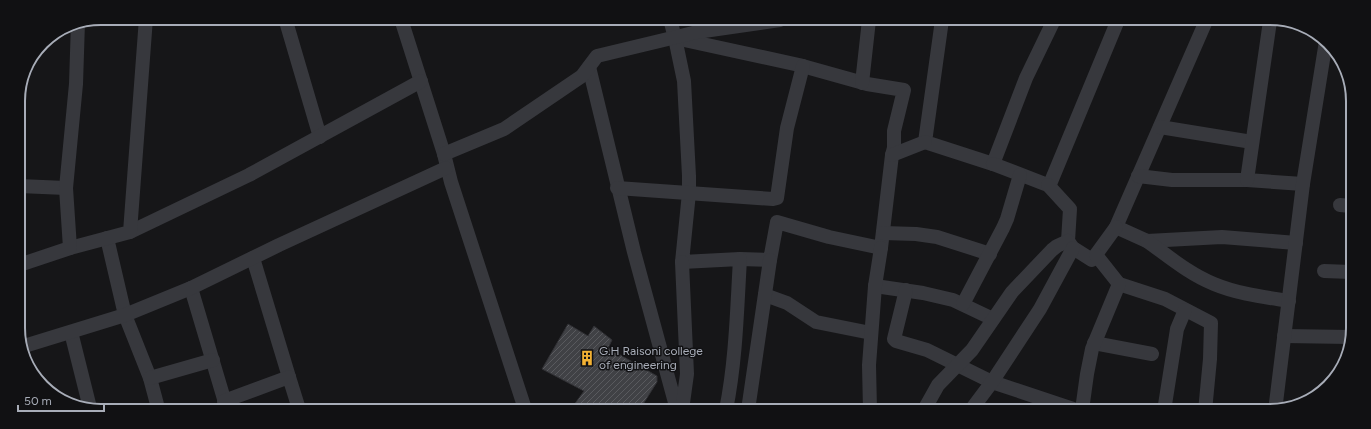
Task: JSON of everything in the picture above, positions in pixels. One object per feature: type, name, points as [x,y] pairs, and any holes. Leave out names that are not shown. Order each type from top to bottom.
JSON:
[{"type":"street","points":[[130,232],[145,25]]},
{"type":"street","points":[[287,25],[320,137]]},
{"type":"street","points":[[403,25],[523,404]]},
{"type":"street","points":[[672,25],[684,81],[689,193],[682,262],[687,374],[683,404]]},
{"type":"street","points":[[27,345],[125,315],[191,288],[445,161],[504,129],[582,76],[597,56],[697,32],[745,25]]},
{"type":"street","points":[[862,83],[868,25]]},
{"type":"street","points":[[924,142],[941,25]]},
{"type":"street","points":[[993,164],[1026,78],[1052,25]]},
{"type":"street","points":[[1048,185],[1052,182],[1116,25]]},
{"type":"street","points":[[927,404],[938,385],[972,350],[1012,292],[1057,246],[1071,245],[1092,260],[1096,255],[1116,227],[1204,25]]},
{"type":"street","points":[[1246,180],[1269,25]]},
{"type":"street","points":[[70,248],[66,188],[76,84],[78,28]]},
{"type":"street","points":[[675,38],[803,66],[862,83],[904,90],[894,131],[894,148],[875,286],[868,365],[870,404]]},
{"type":"street","points":[[1276,404],[1303,184],[1325,48]]},
{"type":"street","points":[[749,404],[777,222],[777,198],[787,128],[803,66]]},
{"type":"street","points":[[589,67],[617,188],[675,404]]},
{"type":"street","points":[[25,263],[70,248],[130,232],[249,175],[421,81]]},
{"type":"street","points":[[1160,127],[1252,142]]},
{"type":"street","points":[[892,155],[924,142],[993,164],[1048,185],[1070,209],[1071,245],[1040,309],[992,382],[976,404]]},
{"type":"street","points":[[962,304],[990,254],[1007,219],[1020,175]]},
{"type":"street","points":[[1138,176],[1172,180],[1246,180],[1303,184]]},
{"type":"street","points":[[25,186],[66,188]]},
{"type":"street","points":[[617,188],[773,199],[777,198]]},
{"type":"street","points":[[777,222],[881,248]]},
{"type":"street","points":[[1116,227],[1147,241],[1185,268],[1214,284],[1246,294],[1289,301]]},
{"type":"street","points":[[883,234],[916,234],[931,236],[990,254]]},
{"type":"street","points":[[1147,241],[1222,237],[1296,243]]},
{"type":"street","points":[[107,238],[125,315],[150,378],[157,404]]},
{"type":"street","points":[[1096,255],[1119,284],[1165,299],[1211,323],[1210,359],[1206,404]]},
{"type":"street","points":[[253,258],[297,404]]},
{"type":"street","points":[[682,262],[740,259],[770,260]]},
{"type":"street","points":[[727,404],[735,348],[740,259]]},
{"type":"street","points":[[1324,271],[1346,272]]},
{"type":"street","points":[[1083,404],[1087,374],[1094,343],[1119,284]]},
{"type":"street","points":[[875,286],[942,297],[962,304],[993,319]]},
{"type":"street","points":[[191,288],[226,404]]},
{"type":"street","points":[[906,290],[895,340],[927,350],[992,382],[1058,404]]},
{"type":"street","points":[[765,295],[786,303],[816,322],[871,333]]},
{"type":"street","points":[[1165,404],[1178,324],[1185,310]]},
{"type":"street","points":[[72,332],[89,403]]},
{"type":"street","points":[[1284,336],[1345,337]]},
{"type":"street","points":[[1094,343],[1152,354]]},
{"type":"street","points":[[150,378],[212,360]]},
{"type":"street","points":[[228,404],[289,377]]},
{"type":"building","name":"G.H Raisoni college of engineering","points":[[568,324],[588,336],[594,326],[612,340],[608,348],[657,376],[657,382],[643,404],[575,404],[584,391],[542,369]]},
{"type":"place","name":"G.H Raisoni college of engineering","points":[[587,358]]}]
